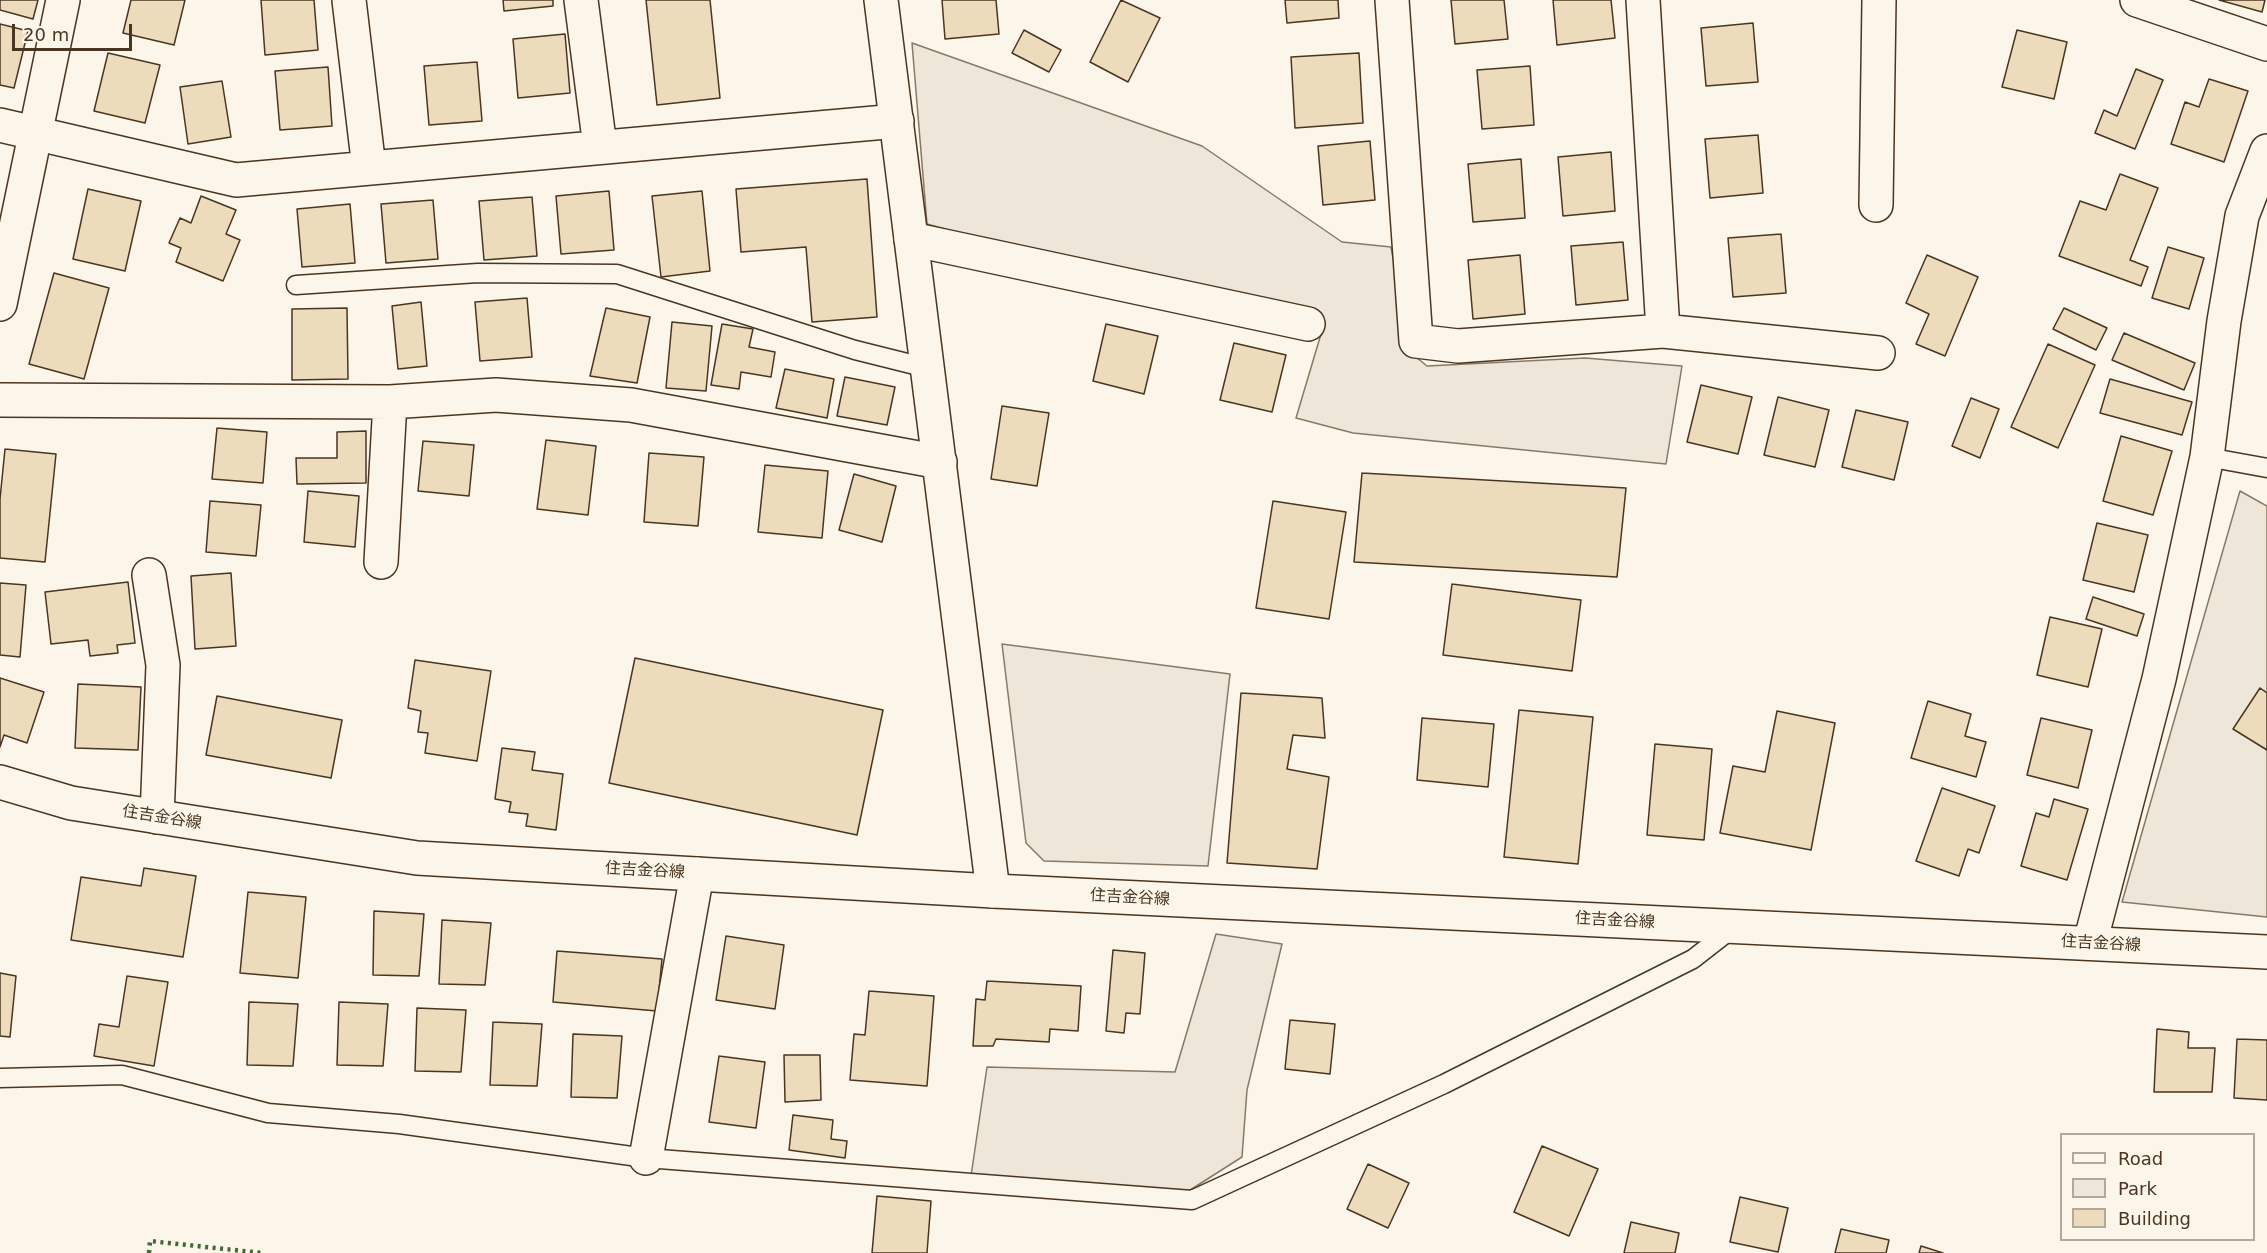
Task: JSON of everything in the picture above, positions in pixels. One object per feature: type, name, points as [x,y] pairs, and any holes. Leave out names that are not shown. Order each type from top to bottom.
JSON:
[{"type":"street","points":[[0,304],[63,0]]},
{"type":"street","points":[[349,0],[369,168]]},
{"type":"street","points":[[581,0],[600,147]]},
{"type":"street","points":[[882,0],[993,891]]},
{"type":"street","points":[[1392,0],[1416,341],[1458,346],[1664,331],[1878,353]]},
{"type":"street","points":[[1643,0],[1664,331]]},
{"type":"street","points":[[1876,205],[1879,0]]},
{"type":"street","points":[[2138,0],[2267,44]]},
{"type":"street","points":[[0,125],[236,180],[897,121]]},
{"type":"street","points":[[2090,943],[2159,679],[2207,457],[2224,321],[2242,216],[2267,152]]},
{"type":"street","points":[[911,239],[1308,324]]},
{"type":"street","points":[[0,400],[390,402],[496,395],[631,405],[940,462]]},
{"type":"street","points":[[381,561],[390,402]]},
{"type":"street","points":[[149,575],[163,665],[157,817]]},
{"type":"street","name":"住吉金谷線","points":[[0,782],[71,803],[417,858],[993,891],[2267,952]]},
{"type":"street","points":[[646,1158],[697,874]]},
{"type":"lane","points":[[296,285],[478,273],[617,274],[855,350],[927,368]]},
{"type":"lane","points":[[2207,457],[2267,468]]},
{"type":"lane","points":[[0,1078],[122,1075],[268,1113],[399,1124],[646,1158],[1192,1200],[1444,1084],[1693,959],[1735,927]]},
{"type":"green space","points":[[912,43],[1202,146],[1342,242],[1391,247],[1411,353],[1427,366],[1585,358],[1682,366],[1666,464],[1353,433],[1296,418],[1321,334],[927,224]]},
{"type":"green space","points":[[2240,491],[2267,506],[2267,917],[2122,902]]},
{"type":"green space","points":[[1002,644],[1230,674],[1208,866],[1044,861],[1026,843]]},
{"type":"green space","points":[[1216,934],[1282,944],[1247,1090],[1242,1157],[1176,1199],[970,1183],[987,1067],[1175,1072]]},
{"type":"building","points":[[0,0],[38,0],[33,19],[0,10]]},
{"type":"building","points":[[131,0],[185,0],[174,45],[123,33]]},
{"type":"building","points":[[261,0],[314,0],[318,50],[265,55]]},
{"type":"building","points":[[503,0],[553,0],[553,6],[504,11]]},
{"type":"building","points":[[646,0],[710,0],[720,98],[657,105]]},
{"type":"building","points":[[942,0],[996,0],[999,34],[945,39]]},
{"type":"building","points":[[1121,0],[1160,18],[1128,82],[1090,62]]},
{"type":"building","points":[[1285,0],[1338,0],[1339,18],[1287,23]]},
{"type":"building","points":[[1451,0],[1504,0],[1508,39],[1455,44]]},
{"type":"building","points":[[1553,0],[1611,0],[1615,38],[1557,45]]},
{"type":"building","points":[[2219,0],[2265,0],[2262,12]]},
{"type":"building","points":[[1753,23],[1758,82],[1706,86],[1701,28]]},
{"type":"building","points":[[0,24],[28,31],[14,88],[0,85]]},
{"type":"building","points":[[1024,30],[1061,50],[1049,72],[1012,53]]},
{"type":"building","points":[[2017,30],[2067,42],[2054,99],[2002,87]]},
{"type":"building","points":[[565,34],[570,93],[518,98],[513,39]]},
{"type":"building","points":[[108,53],[160,65],[145,123],[94,111]]},
{"type":"building","points":[[1359,53],[1363,123],[1295,128],[1291,57]]},
{"type":"building","points":[[477,62],[482,121],[429,125],[424,66]]},
{"type":"building","points":[[1530,66],[1534,125],[1482,129],[1477,70]]},
{"type":"building","points":[[328,67],[332,126],[280,130],[275,71]]},
{"type":"building","points":[[2136,69],[2163,80],[2135,149],[2095,133],[2104,110],[2117,116]]},
{"type":"building","points":[[2209,79],[2248,91],[2224,162],[2171,144],[2185,102],[2199,107]]},
{"type":"building","points":[[222,81],[231,137],[188,144],[180,87]]},
{"type":"building","points":[[1758,135],[1763,193],[1710,198],[1705,139]]},
{"type":"building","points":[[1370,141],[1375,200],[1323,205],[1318,146]]},
{"type":"building","points":[[1611,152],[1615,211],[1563,216],[1558,157]]},
{"type":"building","points":[[1521,159],[1525,218],[1473,222],[1468,164]]},
{"type":"building","points":[[2120,174],[2158,188],[2130,260],[2148,267],[2141,286],[2059,256],[2080,201],[2106,210]]},
{"type":"building","points":[[867,179],[877,317],[812,322],[806,247],[741,252],[736,189]]},
{"type":"building","points":[[88,189],[141,201],[125,271],[73,259]]},
{"type":"building","points":[[609,191],[614,250],[561,254],[556,196]]},
{"type":"building","points":[[702,191],[710,271],[661,277],[652,196]]},
{"type":"building","points":[[201,196],[236,210],[226,234],[240,240],[223,281],[176,262],[181,248],[169,243],[180,218],[191,223]]},
{"type":"building","points":[[532,197],[537,256],[484,260],[479,201]]},
{"type":"building","points":[[433,200],[438,259],[386,263],[381,204]]},
{"type":"building","points":[[350,204],[355,263],[302,267],[297,209]]},
{"type":"building","points":[[1781,234],[1786,293],[1733,297],[1728,238]]},
{"type":"building","points":[[1623,242],[1628,300],[1576,305],[1571,246]]},
{"type":"building","points":[[2168,247],[2204,258],[2189,309],[2152,298]]},
{"type":"building","points":[[1520,255],[1525,314],[1473,319],[1468,260]]},
{"type":"building","points":[[1927,255],[1978,277],[1945,356],[1916,344],[1929,314],[1906,303]]},
{"type":"building","points":[[54,273],[109,288],[84,379],[29,364]]},
{"type":"building","points":[[527,298],[532,357],[480,361],[475,302]]},
{"type":"building","points":[[421,302],[427,366],[398,369],[392,306]]},
{"type":"building","points":[[347,308],[348,379],[292,380],[292,309]]},
{"type":"building","points":[[606,308],[650,317],[637,383],[590,376]]},
{"type":"building","points":[[2064,308],[2107,328],[2096,350],[2053,329]]},
{"type":"building","points":[[672,322],[712,326],[706,391],[666,388]]},
{"type":"building","points":[[722,324],[753,329],[749,347],[775,352],[771,377],[741,372],[739,389],[711,385]]},
{"type":"building","points":[[1106,324],[1158,336],[1144,394],[1093,381]]},
{"type":"building","points":[[2124,333],[2195,363],[2184,390],[2112,360]]},
{"type":"building","points":[[1234,343],[1286,355],[1272,412],[1220,400]]},
{"type":"building","points":[[2048,344],[2095,365],[2058,448],[2011,427]]},
{"type":"building","points":[[785,369],[834,379],[827,418],[776,408]]},
{"type":"building","points":[[845,377],[895,387],[887,425],[837,416]]},
{"type":"building","points":[[2110,379],[2192,402],[2182,435],[2100,413]]},
{"type":"building","points":[[1701,385],[1752,397],[1738,454],[1687,442]]},
{"type":"building","points":[[1778,397],[1829,410],[1815,467],[1764,455]]},
{"type":"building","points":[[1971,398],[1999,409],[1980,458],[1952,446]]},
{"type":"building","points":[[1002,406],[1049,413],[1037,486],[991,479]]},
{"type":"building","points":[[1856,410],[1908,422],[1894,480],[1842,467]]},
{"type":"building","points":[[217,428],[267,432],[263,483],[212,479]]},
{"type":"building","points":[[366,431],[366,483],[297,484],[296,458],[337,458],[337,432]]},
{"type":"building","points":[[2121,436],[2172,451],[2153,515],[2103,501]]},
{"type":"building","points":[[546,440],[596,446],[588,515],[537,509]]},
{"type":"building","points":[[423,441],[474,445],[469,496],[418,491]]},
{"type":"building","points":[[5,449],[56,454],[45,562],[0,558],[0,499]]},
{"type":"building","points":[[649,453],[704,457],[698,526],[644,522]]},
{"type":"building","points":[[765,465],[828,471],[822,538],[758,532]]},
{"type":"building","points":[[1362,473],[1626,488],[1617,577],[1354,562]]},
{"type":"building","points":[[854,474],[896,486],[882,542],[839,530]]},
{"type":"building","points":[[308,491],[359,496],[355,547],[304,542]]},
{"type":"building","points":[[210,501],[261,505],[256,556],[206,552]]},
{"type":"building","points":[[1273,501],[1346,512],[1329,619],[1256,608]]},
{"type":"building","points":[[2097,523],[2148,535],[2134,592],[2083,580]]},
{"type":"building","points":[[231,573],[236,646],[195,649],[191,576]]},
{"type":"building","points":[[128,582],[135,643],[117,645],[118,653],[90,656],[88,640],[51,644],[45,592]]},
{"type":"building","points":[[0,583],[26,585],[20,657],[0,655]]},
{"type":"building","points":[[1452,584],[1581,600],[1572,671],[1443,655]]},
{"type":"building","points":[[2093,597],[2144,614],[2137,636],[2086,619]]},
{"type":"building","points":[[2050,617],[2102,629],[2088,687],[2037,675]]},
{"type":"building","points":[[635,658],[883,710],[857,835],[609,783]]},
{"type":"building","points":[[415,660],[491,671],[477,761],[425,753],[428,733],[418,732],[421,711],[408,708]]},
{"type":"building","points":[[0,678],[44,692],[27,743],[4,735],[0,747]]},
{"type":"building","points":[[78,684],[141,687],[138,750],[75,748]]},
{"type":"building","points":[[2260,688],[2267,693],[2267,750],[2233,729]]},
{"type":"building","points":[[1241,693],[1322,698],[1325,738],[1293,735],[1287,769],[1329,777],[1317,869],[1227,863]]},
{"type":"building","points":[[217,696],[342,720],[331,778],[206,755]]},
{"type":"building","points":[[1928,701],[1971,714],[1965,736],[1986,742],[1976,777],[1911,758]]},
{"type":"building","points":[[1519,710],[1593,717],[1578,864],[1504,857]]},
{"type":"building","points":[[1777,711],[1835,723],[1811,850],[1720,833],[1733,766],[1765,772]]},
{"type":"building","points":[[1422,718],[1494,724],[1488,787],[1417,780]]},
{"type":"building","points":[[2041,718],[2092,730],[2078,788],[2027,775]]},
{"type":"building","points":[[1655,744],[1712,749],[1704,840],[1647,835]]},
{"type":"building","points":[[502,748],[535,752],[532,770],[563,774],[556,830],[526,826],[528,814],[509,812],[511,802],[495,799]]},
{"type":"building","points":[[1942,788],[1995,806],[1979,853],[1968,849],[1959,876],[1916,861]]},
{"type":"building","points":[[2054,799],[2088,809],[2067,880],[2021,866],[2036,813],[2049,817]]},
{"type":"building","points":[[144,868],[196,876],[183,957],[71,940],[81,877],[141,886]]},
{"type":"building","points":[[248,892],[306,897],[298,978],[240,973]]},
{"type":"building","points":[[374,911],[424,914],[419,976],[373,975]]},
{"type":"building","points":[[442,920],[491,923],[485,985],[439,984]]},
{"type":"building","points":[[726,936],[784,945],[775,1009],[716,1000]]},
{"type":"building","points":[[1113,950],[1145,953],[1140,1014],[1126,1013],[1124,1033],[1106,1031]]},
{"type":"building","points":[[557,951],[662,959],[657,1011],[553,1002]]},
{"type":"building","points":[[0,973],[16,976],[10,1037],[0,1036]]},
{"type":"building","points":[[127,976],[168,982],[154,1066],[94,1056],[99,1024],[119,1027]]},
{"type":"building","points":[[987,981],[1081,986],[1078,1031],[1050,1029],[1049,1042],[996,1039],[993,1046],[973,1046],[976,999],[985,1000]]},
{"type":"building","points":[[869,991],[934,996],[927,1086],[850,1080],[854,1034],[865,1035]]},
{"type":"building","points":[[249,1002],[298,1004],[293,1066],[247,1065]]},
{"type":"building","points":[[339,1002],[388,1004],[383,1066],[337,1065]]},
{"type":"building","points":[[417,1008],[466,1010],[461,1072],[415,1071]]},
{"type":"building","points":[[1290,1020],[1335,1024],[1330,1074],[1285,1069]]},
{"type":"building","points":[[493,1022],[542,1024],[537,1086],[490,1085]]},
{"type":"building","points":[[2157,1029],[2189,1032],[2188,1048],[2215,1048],[2212,1092],[2154,1092]]},
{"type":"building","points":[[573,1034],[622,1036],[617,1098],[571,1097]]},
{"type":"building","points":[[2237,1039],[2267,1040],[2267,1100],[2234,1098]]},
{"type":"building","points":[[784,1055],[820,1055],[821,1100],[785,1102]]},
{"type":"building","points":[[719,1056],[765,1062],[756,1128],[709,1122]]},
{"type":"building","points":[[793,1115],[833,1120],[831,1139],[847,1141],[845,1158],[789,1150]]},
{"type":"building","points":[[1542,1146],[1598,1169],[1569,1236],[1514,1212]]},
{"type":"building","points":[[1368,1164],[1409,1183],[1388,1228],[1347,1209]]},
{"type":"building","points":[[877,1196],[931,1201],[927,1253],[872,1253]]},
{"type":"building","points":[[1740,1197],[1788,1208],[1778,1252],[1730,1242]]},
{"type":"building","points":[[1631,1222],[1679,1233],[1675,1253],[1624,1253]]},
{"type":"building","points":[[1841,1229],[1889,1240],[1886,1253],[1835,1253]]},
{"type":"building","points":[[1921,1246],[1943,1253],[1919,1253]]},
{"type":"hedge","points":[[149,1253],[150,1241],[262,1253]]}]
